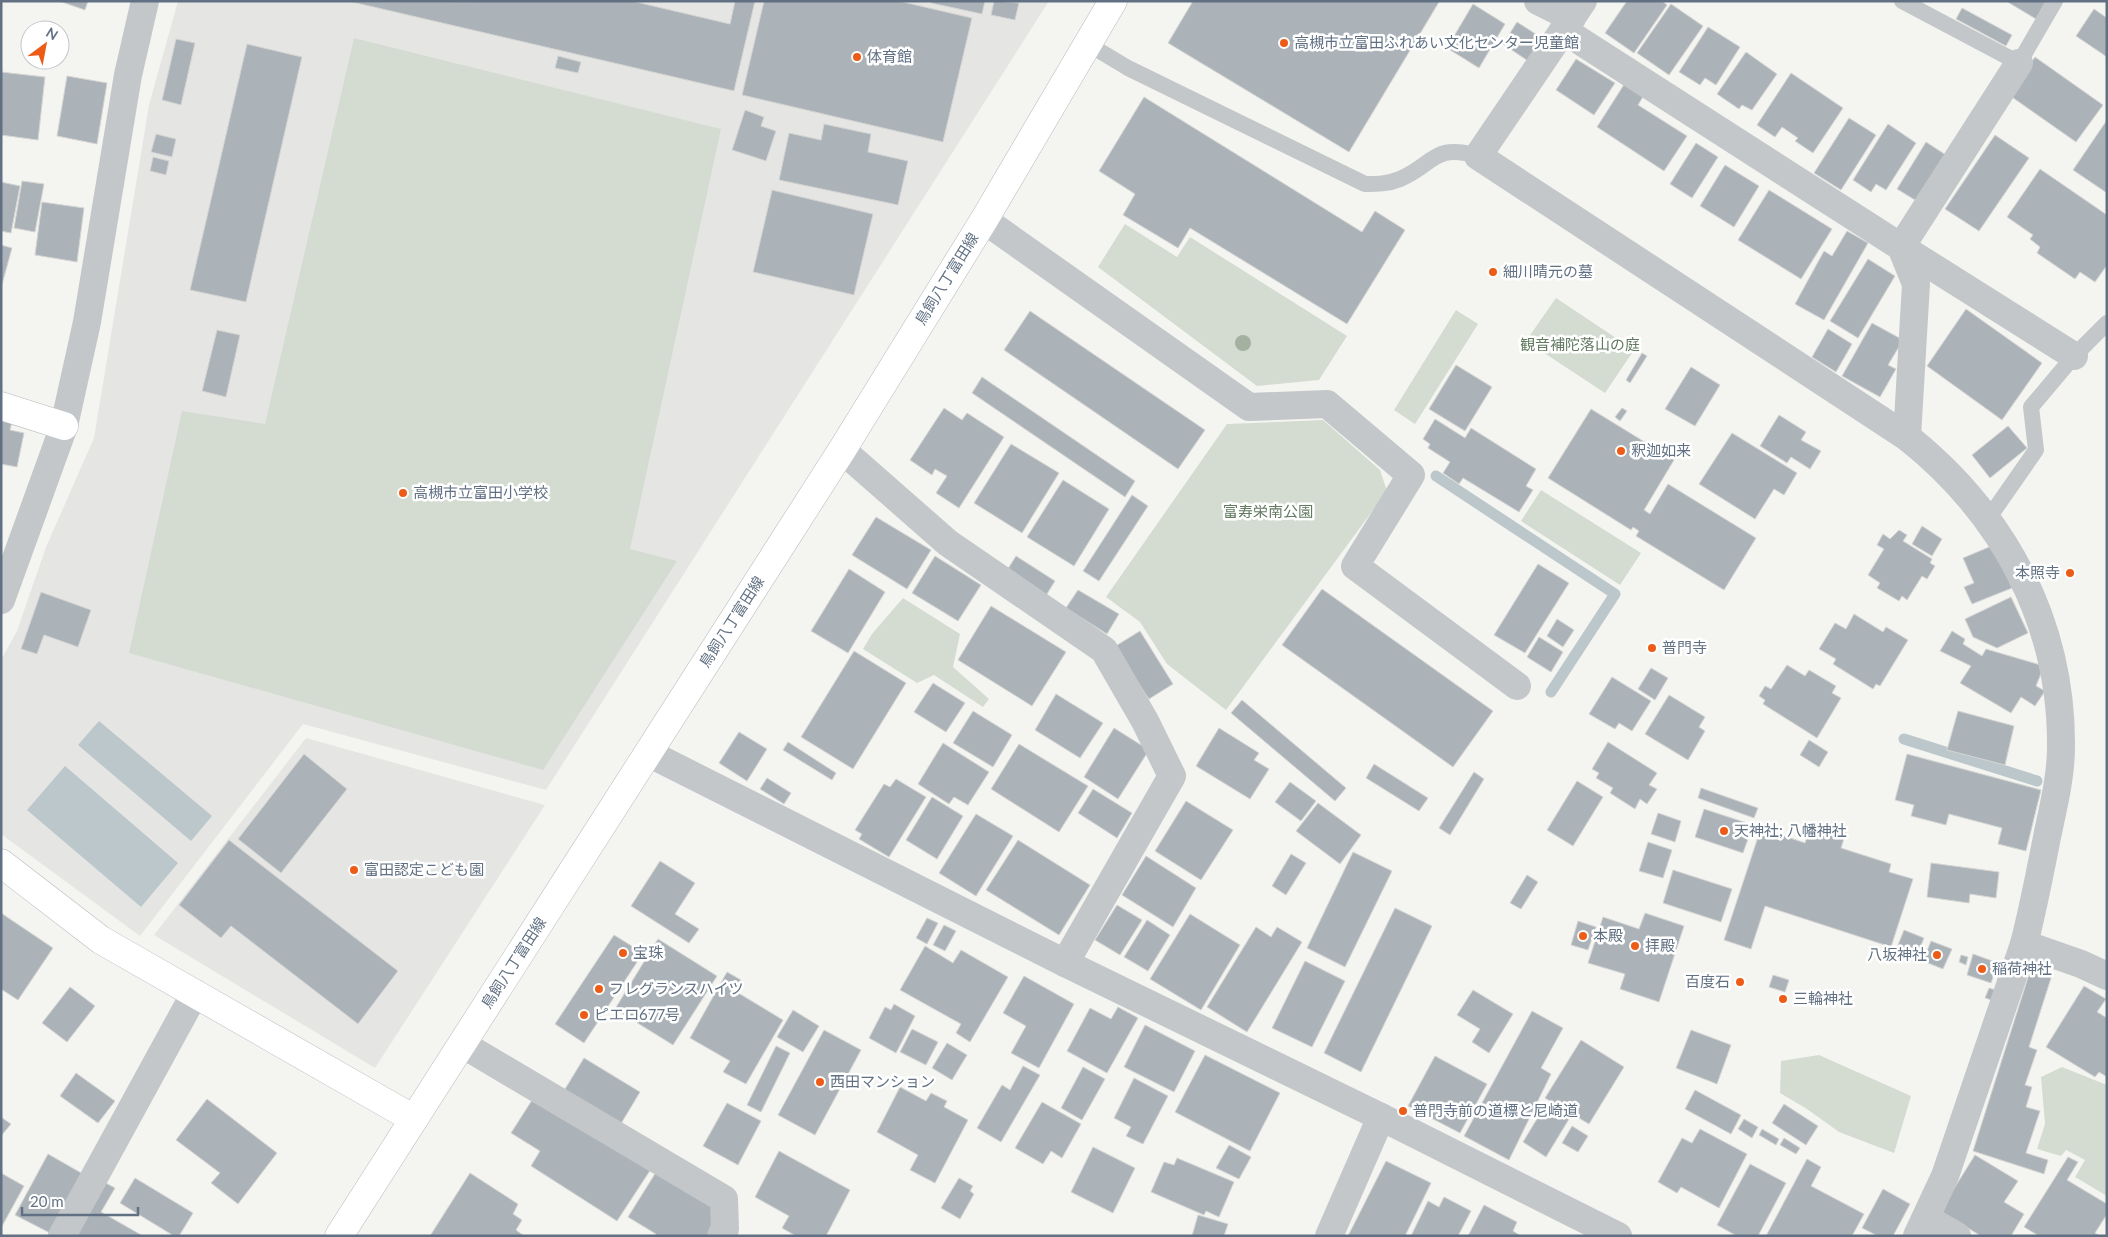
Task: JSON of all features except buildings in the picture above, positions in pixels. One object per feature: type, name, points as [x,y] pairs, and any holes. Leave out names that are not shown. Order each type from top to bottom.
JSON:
[{"type":"main road","name":"鳥飼八丁富田線","points":[[339,1236],[842,450],[984,220],[1114,1]]},
{"type":"main road","points":[[1,406],[64,426]]},
{"type":"main road","points":[[1,863],[101,940],[414,1119]]},
{"type":"street","points":[[1,600],[64,426],[87,322],[128,75],[145,1]]},
{"type":"street","points":[[1538,1],[1573,16],[1902,248],[2074,356]]},
{"type":"street","points":[[1573,16],[1478,156],[1907,437],[1951,476],[1988,519],[2017,565],[2039,616],[2053,668],[2060,713],[2061,749],[2058,782],[2024,944],[1945,1176],[1921,1227],[1957,1236]]},
{"type":"street","points":[[1902,248],[2019,63]]},
{"type":"street","points":[[984,220],[1249,407],[1327,404],[1411,475],[1355,566],[1517,686]]},
{"type":"street","points":[[1902,248],[1916,284],[1907,437]]},
{"type":"street","points":[[842,450],[948,543],[1104,650],[1145,721],[1172,776],[1065,963]]},
{"type":"street","points":[[648,753],[1065,963],[1381,1117],[1618,1236]]},
{"type":"street","points":[[2024,944],[2081,964],[2107,976]]},
{"type":"street","points":[[62,1236],[195,993]]},
{"type":"street","points":[[462,1044],[724,1199],[725,1229],[721,1236]]},
{"type":"street","points":[[1328,1236],[1381,1117]]},
{"type":"lane","points":[[1902,1],[2019,63],[2055,1]]},
{"type":"lane","points":[[1088,44],[1128,68],[1365,184],[1382,184],[1399,179],[1430,159],[1445,152],[1462,151],[1478,156]]},
{"type":"lane","points":[[1988,519],[2036,450],[2031,407],[2074,356],[2107,323]]},
{"type":"shaded area","name":"高槻市立富田小学校","points":[[178,1],[1049,1],[546,790],[303,724],[140,936],[1,834],[1,660],[17,631],[46,547],[94,438],[149,105]]},
{"type":"shaded area","points":[[99,721],[212,816],[191,841],[78,745]]},
{"type":"shaded area","name":"富田認定こども園","points":[[306,738],[545,805],[375,1068],[154,935]]},
{"type":"shaded area","points":[[65,766],[178,863],[141,907],[27,810]]},
{"type":"green space","points":[[354,38],[721,129],[630,549],[677,561],[543,770],[129,653],[182,411],[265,424]]},
{"type":"green space","points":[[1125,224],[1177,257],[1190,237],[1347,336],[1319,380],[1257,386],[1098,267]]},
{"type":"green space","name":"観音補陀落山の庭","points":[[1556,298],[1634,350],[1605,393],[1526,341]]},
{"type":"green space","points":[[1456,310],[1478,324],[1415,424],[1394,410]]},
{"type":"green space","name":"富寿栄南公園","points":[[1323,420],[1380,470],[1387,491],[1226,710],[1167,664],[1140,622],[1106,597],[1227,424]]},
{"type":"green space","points":[[1541,490],[1641,553],[1620,585],[1521,521]]},
{"type":"green space","points":[[903,598],[960,634],[953,667],[989,699],[983,707],[934,675],[917,683],[863,649],[872,634]]},
{"type":"green space","points":[[1819,1055],[1911,1096],[1894,1153],[1839,1132],[1807,1109],[1780,1093],[1781,1061]]},
{"type":"green space","points":[[2062,1067],[2107,1085],[2107,1196],[2075,1177],[2085,1160],[2066,1150],[2061,1156],[2037,1149],[2045,1124],[2041,1077]]},
{"type":"waterway","points":[[1436,476],[1615,594],[1551,692]]},
{"type":"waterway","points":[[1904,739],[2037,781]]},
{"type":"place","name":"高槻市立富田ふれあい文化センター児童館","points":[[1284,43]]},
{"type":"place","name":"体育館","points":[[857,57]]},
{"type":"place","name":"細川晴元の墓","points":[[1493,272]]},
{"type":"place","name":"釈迦如来","points":[[1621,451]]},
{"type":"place","name":"高槻市立富田小学校","points":[[403,493]]},
{"type":"place","name":"本照寺","points":[[2070,573]]},
{"type":"place","name":"普門寺","points":[[1652,648]]},
{"type":"place","name":"天神社; 八幡神社","points":[[1724,831]]},
{"type":"place","name":"富田認定こども園","points":[[354,870]]},
{"type":"place","name":"本殿","points":[[1583,936]]},
{"type":"place","name":"拝殿","points":[[1635,946]]},
{"type":"place","name":"宝珠","points":[[623,953]]},
{"type":"place","name":"八坂神社","points":[[1937,955]]},
{"type":"place","name":"稲荷神社","points":[[1982,969]]},
{"type":"place","name":"百度石","points":[[1740,982]]},
{"type":"place","name":"フレグランスハイツ","points":[[599,989]]},
{"type":"place","name":"三輪神社","points":[[1783,999]]},
{"type":"place","name":"ピエロ677号","points":[[584,1015]]},
{"type":"place","name":"西田マンション","points":[[820,1082]]},
{"type":"place","name":"普門寺前の道標と尼崎道","points":[[1403,1111]]}]
